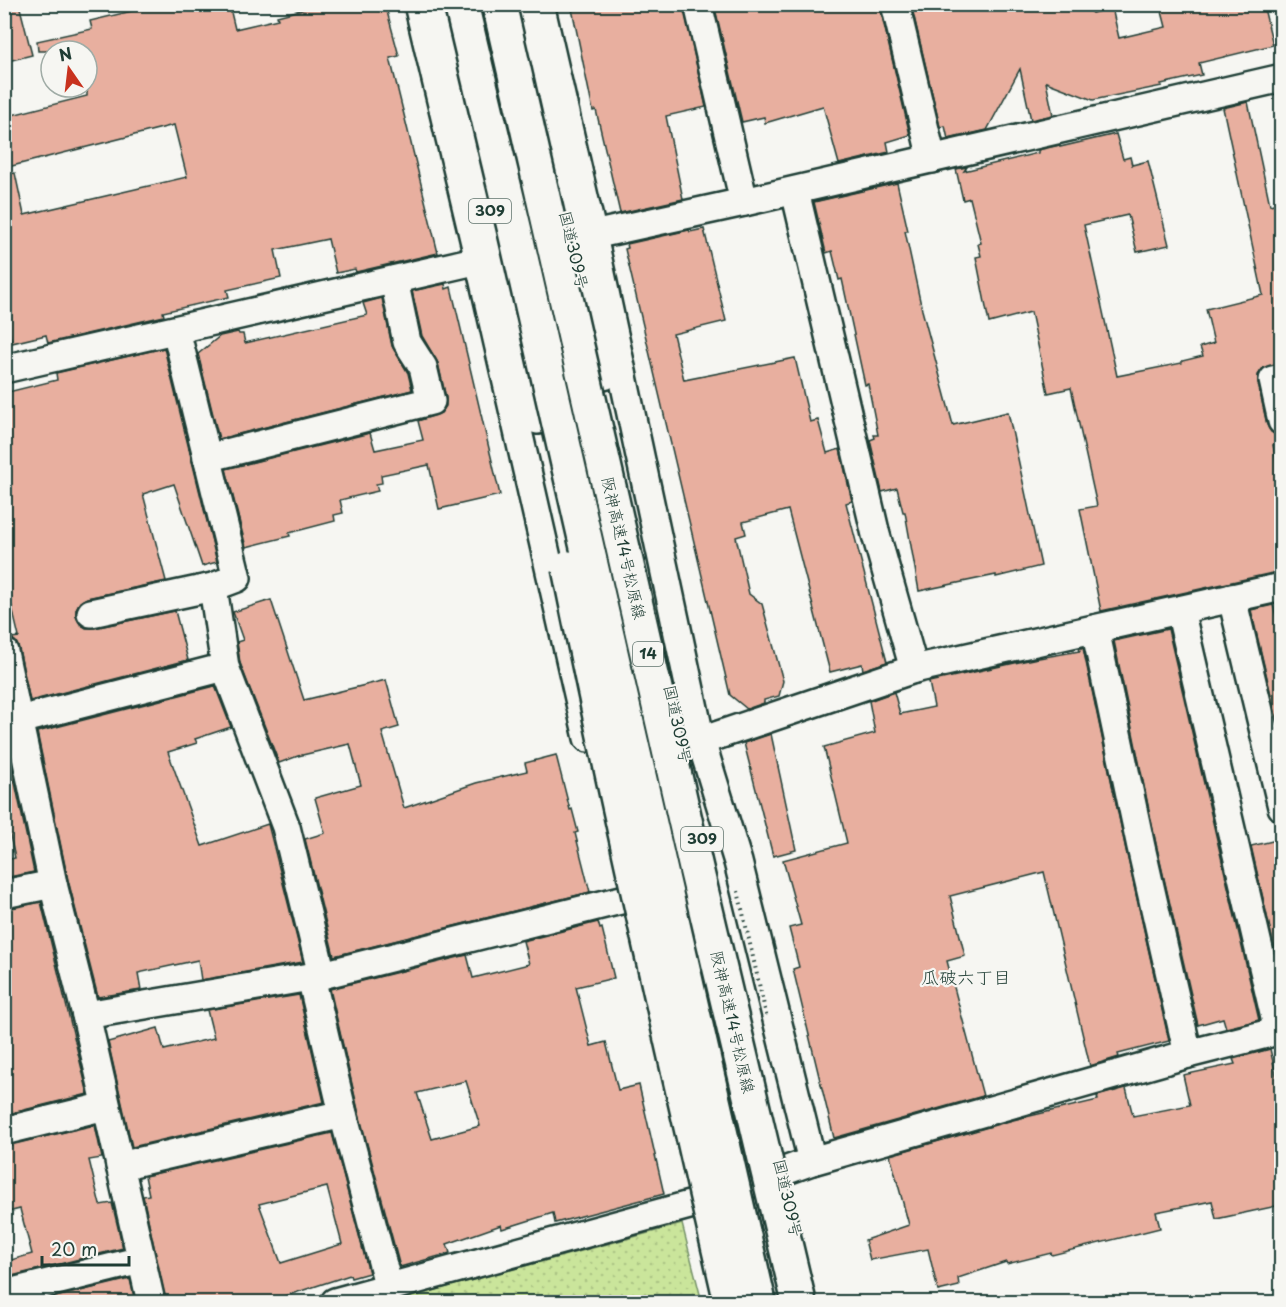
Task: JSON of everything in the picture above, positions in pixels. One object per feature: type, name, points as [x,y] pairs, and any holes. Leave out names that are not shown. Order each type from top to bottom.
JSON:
[{"type":"highway","name":"309","points":[[441,4],[490,257],[538,417],[611,774],[731,1302]]},
{"type":"highway","name":"14","points":[[461,4],[759,1302]]},
{"type":"highway","name":"阪神高速14号松原線","points":[[499,4],[799,1302]]},
{"type":"highway","name":"国道309号","points":[[516,4],[583,238],[603,373],[706,858],[813,1302]]},
{"type":"street","points":[[418,4],[490,257],[625,899],[693,1204]]},
{"type":"street","points":[[540,4],[583,238],[701,741],[738,861],[812,1161]]},
{"type":"street","points":[[698,4],[744,202]]},
{"type":"street","points":[[896,8],[932,159]]},
{"type":"street","points":[[4,369],[490,257],[795,191],[1281,78]]},
{"type":"street","points":[[795,191],[876,535],[914,669]]},
{"type":"street","points":[[207,458],[431,401],[423,368],[407,342],[394,280]]},
{"type":"street","points":[[91,613],[213,587],[237,578],[176,330]]},
{"type":"street","points":[[1281,378],[1273,380],[1281,421]]},
{"type":"street","points":[[213,587],[225,667],[286,827],[343,1114],[389,1288]]},
{"type":"street","points":[[701,741],[914,669],[1281,587]]},
{"type":"street","points":[[1232,598],[1281,807]]},
{"type":"street","points":[[335,1302],[693,1204],[812,1161],[1280,1030],[1180,610]]},
{"type":"street","points":[[1095,629],[1141,848],[1188,1054]]},
{"type":"street","points":[[4,652],[52,884],[86,1015],[151,1302]]},
{"type":"street","points":[[19,720],[225,667]]},
{"type":"street","points":[[4,894],[52,884]]},
{"type":"street","points":[[86,1015],[316,976],[625,899]]},
{"type":"street","points":[[4,1131],[106,1106]]},
{"type":"street","points":[[120,1166],[343,1114]]},
{"type":"street","points":[[4,1294],[141,1260]]},
{"type":"green space","points":[[682,1224],[702,1302],[391,1302]]},
{"type":"building","points":[[4,4],[19,4],[32,55],[4,62]]},
{"type":"building","points":[[161,4],[229,4],[235,29],[278,19],[277,16],[324,4],[385,4],[399,56],[390,58],[438,253],[356,272],[355,269],[336,273],[328,239],[275,250],[281,278],[227,290],[229,297],[163,312],[164,316],[48,343],[46,335],[12,343],[4,311],[4,174],[15,173],[24,215],[187,177],[174,125],[4,168],[4,117],[75,99],[99,99],[99,39],[46,39],[92,29],[90,21]]},
{"type":"building","points":[[571,4],[683,4],[706,107],[666,116],[683,199],[620,213],[596,110],[593,111]]},
{"type":"building","points":[[714,4],[881,4],[910,135],[887,142],[889,152],[839,164],[823,106],[765,123],[764,117],[742,122]]},
{"type":"building","points":[[911,4],[1089,4],[1092,13],[1112,8],[1119,38],[1166,27],[1160,4],[1263,4],[1273,45],[1199,63],[1202,75],[1093,100],[1046,82],[1053,115],[1031,120],[1020,69],[987,130],[948,139],[945,126],[940,127]]},
{"type":"building","points":[[1248,102],[1270,205],[1281,202],[1281,363],[1263,368],[1258,375],[1258,383],[1267,425],[1271,432],[1281,436],[1281,444],[1273,445],[1281,485],[1281,571],[1101,611],[1080,509],[1097,506],[1071,388],[1048,393],[1031,312],[989,323],[976,257],[981,256],[978,244],[981,243],[970,198],[963,200],[956,169],[967,167],[964,171],[1038,153],[1038,150],[1116,134],[1123,159],[1130,157],[1132,165],[1148,161],[1169,245],[1137,252],[1128,215],[1084,225],[1117,376],[1182,363],[1182,361],[1203,356],[1200,347],[1214,343],[1206,309],[1263,295],[1223,108]]},
{"type":"building","points":[[897,183],[922,310],[953,425],[1008,412],[1041,566],[919,591],[905,512],[903,512],[897,488],[882,492],[870,440],[875,438],[874,435],[878,435],[868,384],[865,385],[842,279],[839,280],[832,251],[826,253],[814,202]]},
{"type":"building","points":[[704,229],[726,321],[673,334],[684,380],[795,358],[810,422],[818,420],[827,453],[840,449],[852,501],[846,503],[887,662],[863,670],[862,664],[830,672],[788,510],[743,522],[746,534],[736,537],[749,594],[762,604],[783,681],[779,696],[764,700],[764,703],[747,709],[730,695],[625,249],[628,248],[627,244],[689,230],[690,232]]},
{"type":"building","points":[[445,284],[446,289],[451,287],[500,495],[439,509],[429,465],[381,475],[382,483],[376,484],[378,491],[340,500],[343,513],[334,515],[335,521],[246,547],[226,469],[370,433],[375,450],[423,440],[418,421],[441,413],[446,406],[446,398],[438,363],[422,336],[412,291]]},
{"type":"building","points":[[382,298],[392,346],[408,373],[412,390],[219,439],[198,354],[220,336],[238,332],[243,334],[245,343],[367,315],[363,303]]},
{"type":"building","points":[[164,348],[217,562],[202,566],[174,484],[143,494],[166,581],[87,598],[80,602],[76,609],[76,616],[80,624],[86,628],[94,628],[175,611],[188,660],[30,701],[19,649],[11,638],[19,637],[4,574],[4,393],[57,380],[56,373]]},
{"type":"building","points":[[271,600],[304,700],[386,680],[399,727],[382,732],[404,808],[476,783],[527,771],[525,763],[556,755],[578,832],[575,833],[590,892],[334,956],[305,839],[325,833],[315,798],[361,785],[350,744],[298,756],[279,763],[240,663],[237,642],[243,640],[233,612]]},
{"type":"building","points":[[1273,605],[1277,619],[1281,618],[1281,737],[1251,610]]},
{"type":"building","points":[[1168,629],[1259,1020],[1226,1028],[1223,1018],[1198,1025],[1156,844],[1114,641]]},
{"type":"building","points":[[1079,648],[1083,648],[1169,1041],[1118,1054],[1119,1057],[1090,1066],[1044,872],[950,896],[965,956],[947,961],[983,1096],[834,1138],[793,969],[799,967],[789,928],[801,925],[783,860],[847,843],[824,747],[875,733],[869,701],[894,692],[900,714],[934,707],[929,682],[1080,651]]},
{"type":"building","points":[[215,686],[231,727],[195,739],[197,743],[168,752],[202,846],[268,824],[303,962],[201,980],[198,960],[138,973],[141,990],[98,997],[68,880],[37,732]]},
{"type":"building","points":[[4,731],[34,872],[9,877],[6,860],[15,858],[4,809]]},
{"type":"building","points":[[771,734],[796,850],[773,856],[744,743]]},
{"type":"building","points":[[1281,839],[1281,977],[1251,846]]},
{"type":"building","points":[[41,902],[88,1094],[4,1115],[4,909]]},
{"type":"building","points":[[598,922],[600,929],[602,928],[614,978],[576,987],[591,1046],[606,1042],[618,1090],[639,1085],[664,1194],[555,1223],[553,1213],[502,1229],[501,1225],[447,1244],[450,1253],[400,1267],[358,1110],[330,989],[467,955],[473,978],[529,964],[523,941]],"holes":[[[466,1081],[480,1126],[432,1139],[417,1093]]]},
{"type":"building","points":[[299,995],[324,1102],[132,1147],[108,1042],[158,1028],[164,1050],[214,1038],[207,1010]]},
{"type":"building","points":[[1270,1049],[1281,1095],[1281,1205],[1216,1219],[1212,1201],[1156,1212],[1160,1228],[1052,1255],[1051,1253],[1007,1264],[1006,1262],[958,1278],[959,1286],[938,1291],[928,1249],[870,1260],[865,1240],[909,1225],[890,1155],[1013,1120],[1098,1100],[1097,1096],[1126,1088],[1133,1116],[1190,1105],[1183,1075],[1235,1064],[1233,1059]]},
{"type":"building","points":[[95,1125],[102,1158],[89,1160],[100,1205],[112,1203],[123,1248],[4,1278],[4,1262],[32,1254],[20,1209],[4,1213],[4,1146]]},
{"type":"building","points":[[332,1133],[369,1273],[351,1278],[350,1275],[267,1302],[166,1302],[143,1196],[149,1195],[145,1176]],"holes":[[[327,1187],[342,1244],[281,1263],[259,1204]]]},
{"type":"building","points":[[130,1279],[135,1302],[35,1302]]},
{"type":"district","name":"瓜破六丁目","points":[[966,978]]}]
